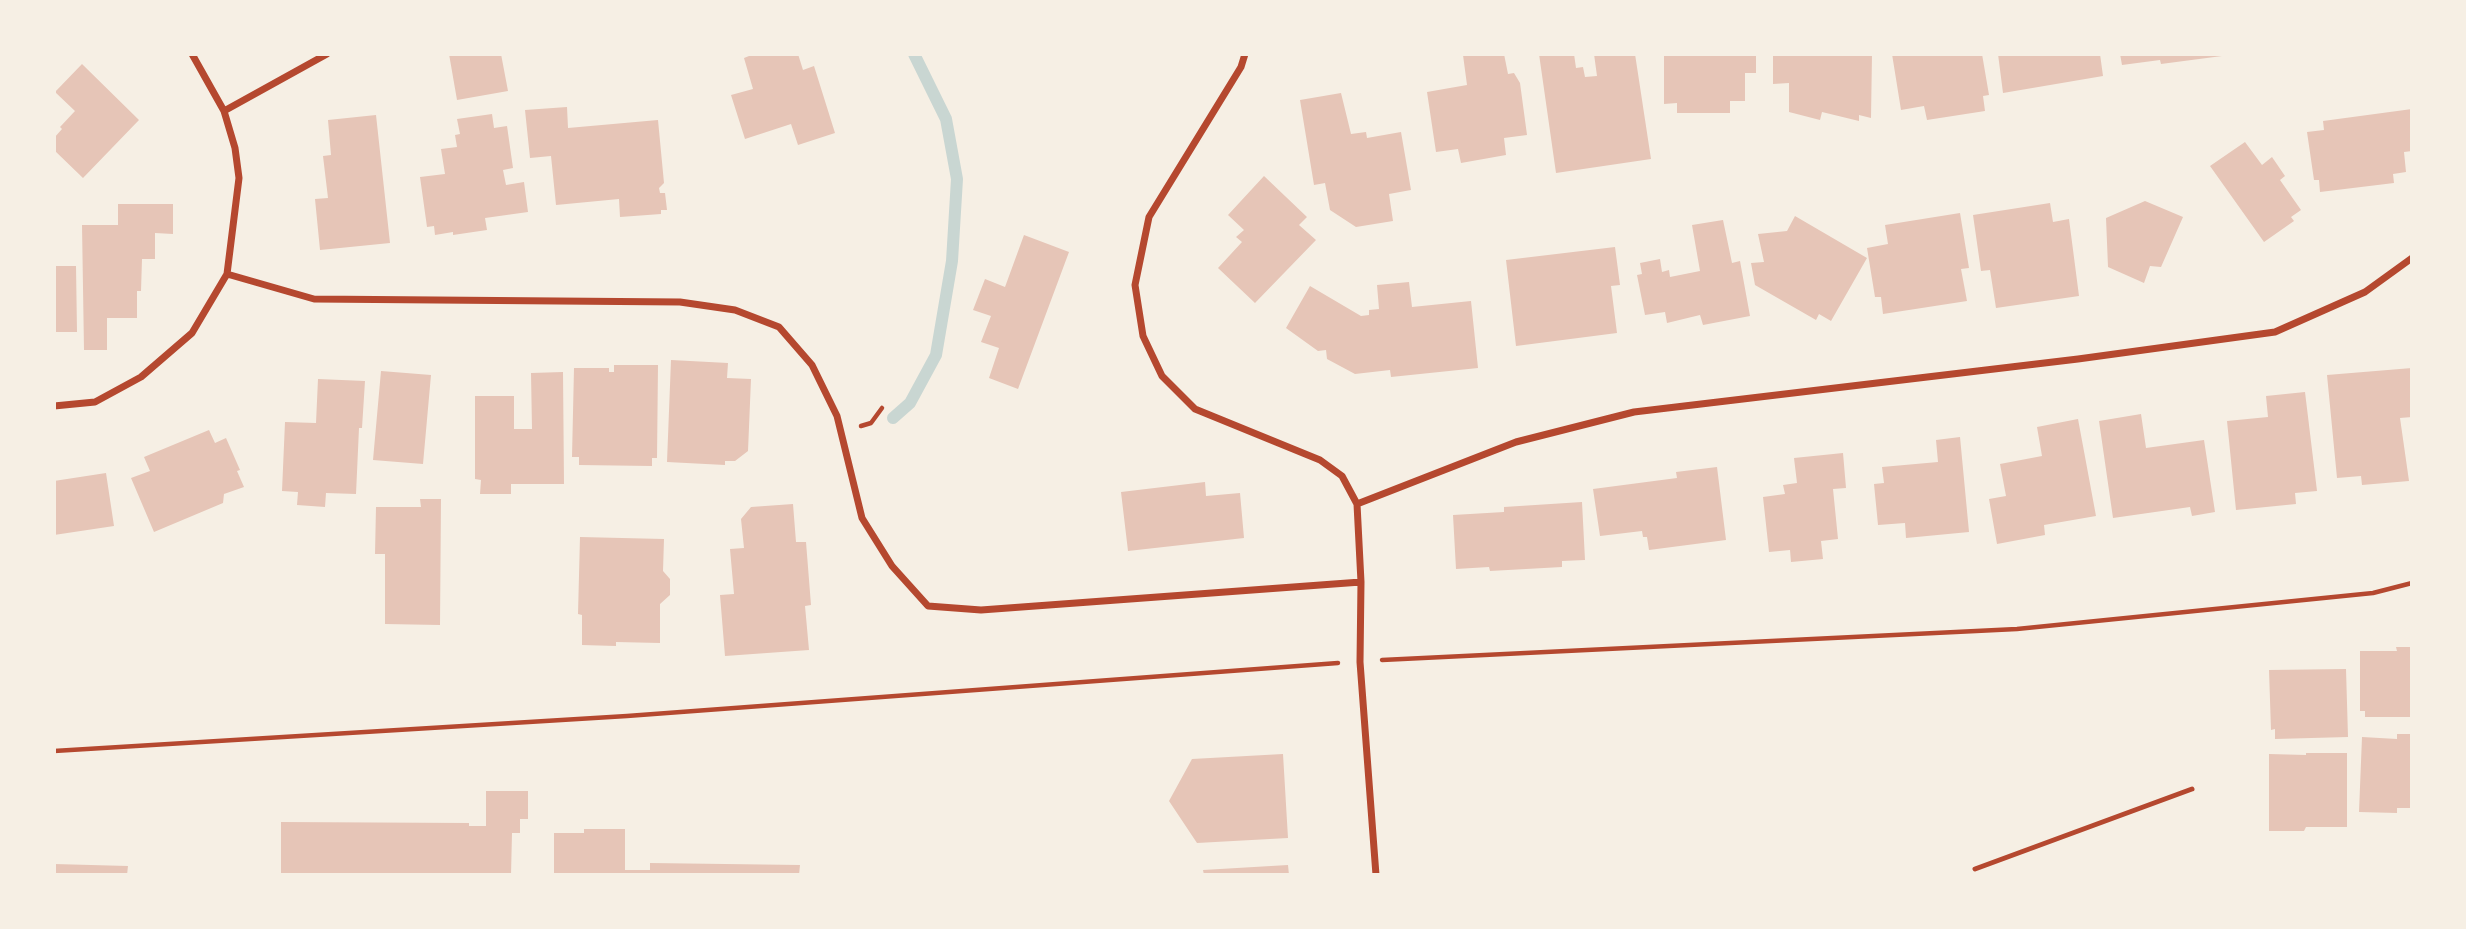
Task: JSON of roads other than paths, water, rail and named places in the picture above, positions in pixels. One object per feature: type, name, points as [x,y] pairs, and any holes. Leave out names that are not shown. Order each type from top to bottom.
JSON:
[{"type":"street","points":[[54,406],[95,402],[141,377],[192,333],[227,274],[239,178],[235,148],[224,111],[192,54]]},
{"type":"street","points":[[224,111],[327,54]]},
{"type":"street","points":[[1245,54],[1241,67],[1149,217],[1135,285],[1143,336],[1162,376],[1195,409],[1320,460],[1342,476],[1357,504],[1361,582],[1360,662],[1376,875]]},
{"type":"street","points":[[1357,504],[1516,442],[1634,412],[2078,359],[2275,332],[2365,292],[2412,258]]},
{"type":"street","points":[[227,274],[314,299],[680,302],[735,310],[779,327],[812,365],[836,416],[862,518],[892,566],[928,606],[981,610],[1361,582]]},
{"type":"lane","points":[[1975,869],[2193,789]]},
{"type":"waterway","points":[[893,418],[910,403],[936,355],[952,261],[957,179],[946,119],[914,54]]}]
